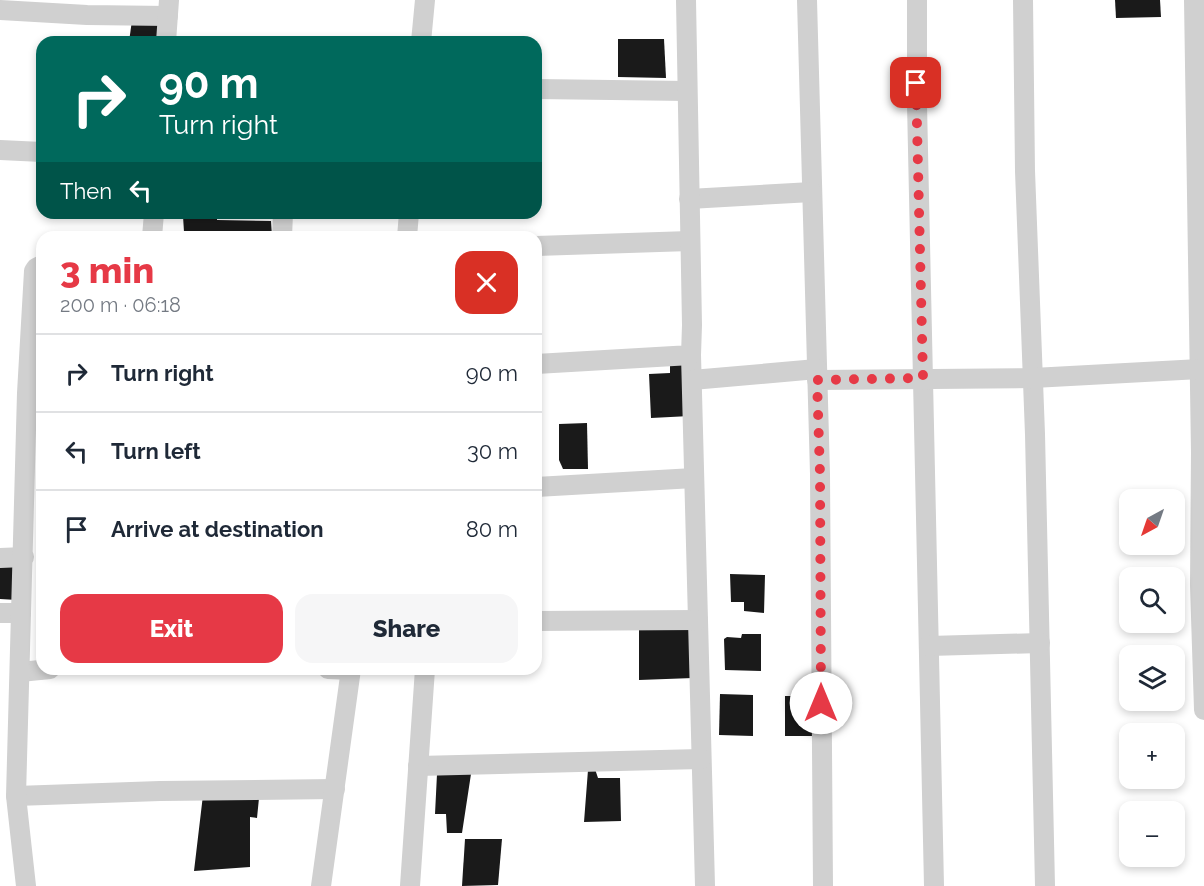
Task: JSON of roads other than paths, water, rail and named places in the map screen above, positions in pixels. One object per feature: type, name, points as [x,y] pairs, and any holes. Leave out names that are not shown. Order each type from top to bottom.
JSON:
[{"type":"street","points":[[422,36],[425,0]]},
{"type":"street","points":[[686,0],[691,356],[705,886]]},
{"type":"street","points":[[807,0],[820,498],[823,886]]},
{"type":"street","points":[[917,0],[916,104],[934,886]]},
{"type":"street","points":[[1023,0],[1045,886]]},
{"type":"street","points":[[1194,0],[1200,102],[1200,585],[1204,710]]},
{"type":"street","points":[[0,10],[97,15],[169,8],[167,36]]},
{"type":"street","points":[[542,89],[687,91]]},
{"type":"street","points":[[0,150],[36,152]]},
{"type":"street","points":[[689,199],[812,192]]},
{"type":"street","points":[[542,246],[690,241]]},
{"type":"street","points":[[26,886],[9,740],[20,672],[24,557],[33,516],[34,271],[36,268]]},
{"type":"street","points":[[542,364],[691,356]]},
{"type":"street","points":[[692,380],[817,375],[1034,378],[1201,374]]},
{"type":"street","points":[[542,487],[694,478]]},
{"type":"street","points":[[0,558],[24,557]]},
{"type":"street","points":[[0,613],[21,613]]},
{"type":"street","points":[[542,621],[698,620]]},
{"type":"street","points":[[929,646],[1040,643]]},
{"type":"street","points":[[20,672],[36,670]]},
{"type":"street","points":[[321,886],[350,675]]},
{"type":"street","points":[[410,886],[425,675]]},
{"type":"street","points":[[418,766],[701,759]]},
{"type":"street","points":[[16,796],[160,791],[335,789]]}]
